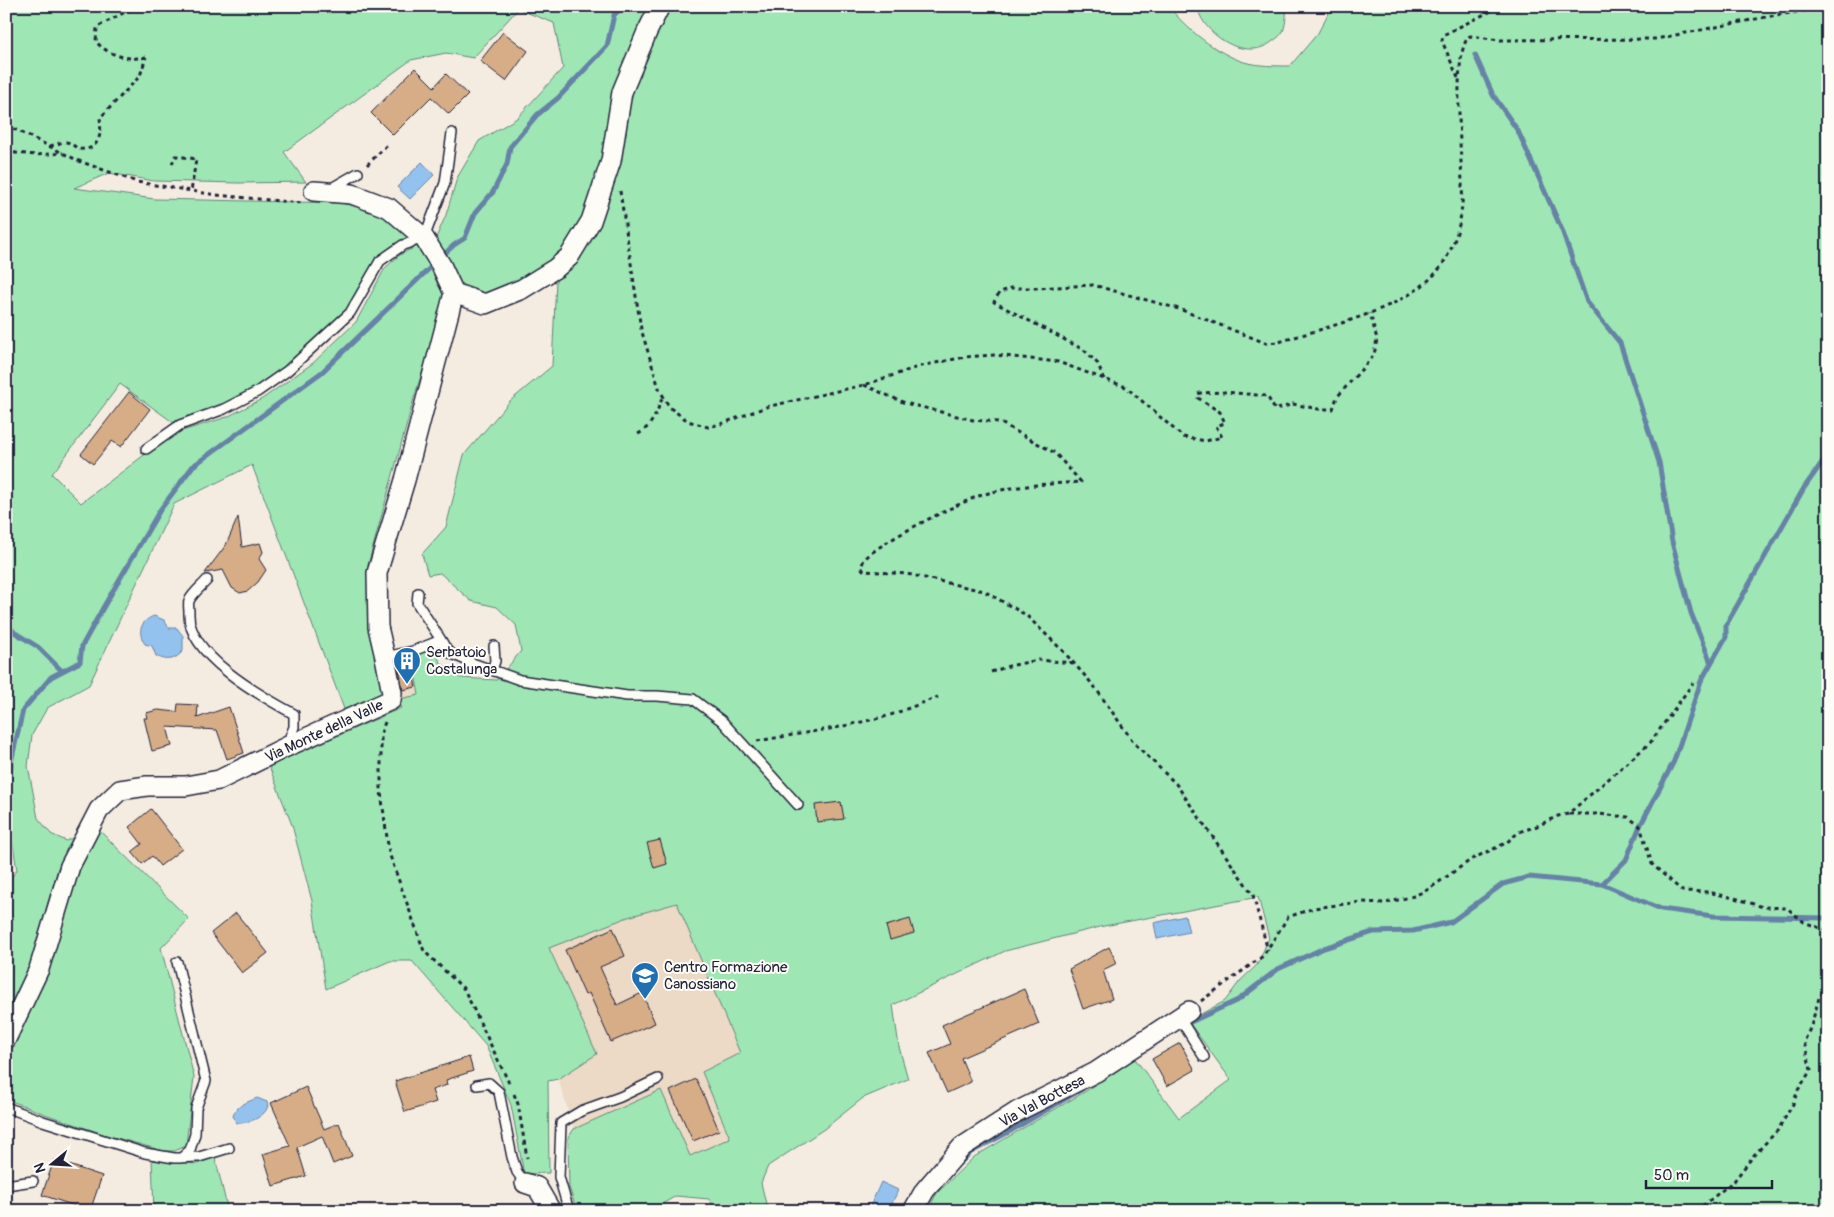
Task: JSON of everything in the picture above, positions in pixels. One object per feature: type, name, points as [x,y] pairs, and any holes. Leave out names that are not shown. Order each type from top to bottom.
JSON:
[{"type":"street","points":[[317,195],[362,196],[389,208],[424,238],[438,260],[454,293],[485,304],[522,289],[556,268],[569,257],[591,221],[611,161],[622,92],[660,6]]},
{"type":"street","name":"Via Monte della Valle","points":[[6,1038],[40,969],[70,866],[99,810],[120,790],[147,786],[186,786],[219,780],[286,746],[397,697],[392,693],[378,627],[377,573],[405,480],[454,293]]},
{"type":"street","name":"Via Val Bottesa","points":[[913,1211],[925,1190],[962,1147],[1018,1111],[1096,1072],[1186,1020]]},
{"type":"street","points":[[525,1183],[537,1187],[551,1211]]},
{"type":"lane","points":[[146,449],[180,425],[224,409],[258,392],[287,370],[350,313],[380,261],[403,244],[424,238],[445,183],[452,133]]},
{"type":"lane","points":[[317,195],[358,173]]},
{"type":"lane","points":[[207,580],[190,600],[189,618],[196,640],[222,667],[256,692],[294,714],[294,727],[286,746]]},
{"type":"lane","points":[[418,592],[417,603],[448,652],[492,670],[520,680],[572,689],[627,696],[693,699],[722,721],[798,805]]},
{"type":"lane","points":[[385,658],[413,651],[441,640]]},
{"type":"lane","points":[[492,670],[495,661],[494,646]]},
{"type":"lane","points":[[178,962],[206,1082],[196,1108],[195,1134],[190,1150],[181,1158]]},
{"type":"lane","points":[[1186,1020],[1204,1058]]},
{"type":"lane","points":[[569,1211],[559,1177],[561,1123],[582,1111],[620,1097],[658,1079]]},
{"type":"lane","points":[[477,1085],[489,1083],[499,1092],[516,1172],[525,1183]]},
{"type":"lane","points":[[6,1107],[43,1121],[145,1153],[174,1158],[199,1157],[229,1148]]},
{"type":"lane","points":[[6,1185],[34,1181]]},
{"type":"path","points":[[50,146],[66,142],[80,149],[91,147],[98,141],[102,132],[100,118],[140,76],[146,57],[128,58],[106,51],[96,42],[97,26],[129,10],[152,6]]},
{"type":"path","points":[[1459,78],[1442,41],[1443,35],[1501,6]]},
{"type":"path","points":[[1104,379],[1098,364],[1084,350],[994,302],[999,293],[1010,288],[1093,285],[1179,309],[1266,343],[1278,342],[1386,307],[1431,278],[1448,257],[1460,220],[1462,188],[1459,78],[1460,59],[1466,38],[1470,36],[1500,40],[1656,39],[1776,15],[1828,8]]},
{"type":"path","points":[[6,125],[79,161],[137,182],[191,192],[317,195]]},
{"type":"path","points":[[358,173],[388,144]]},
{"type":"path","points":[[6,152],[36,155],[64,153]]},
{"type":"path","points":[[172,164],[175,156],[196,159],[191,192]]},
{"type":"path","points":[[611,161],[619,186],[641,329],[663,395],[669,407],[688,421],[708,427],[766,407],[864,385],[928,365],[965,357],[995,355],[1058,362],[1126,387],[1183,437],[1206,441],[1222,437],[1216,426],[1224,423],[1220,412],[1198,398],[1200,393],[1225,392],[1267,396],[1274,410],[1293,404],[1318,409],[1333,409],[1337,397],[1374,355],[1377,339],[1370,313]]},
{"type":"path","points":[[864,385],[905,403],[973,420],[999,422],[1055,453],[1081,482],[1024,486],[982,495],[937,515],[881,547],[864,560],[861,567],[864,571],[870,573],[907,574],[984,592],[1026,615],[1094,686],[1134,743],[1176,784],[1253,896],[1268,951]]},
{"type":"path","points":[[638,434],[647,429],[657,413],[663,395]]},
{"type":"path","points":[[991,672],[1038,660],[1074,663]]},
{"type":"path","points":[[1568,814],[1650,743],[1693,683]]},
{"type":"path","points":[[397,697],[381,733],[381,792],[389,853],[424,951],[464,989],[499,1060],[518,1104],[528,1160]]},
{"type":"path","points":[[742,744],[835,728],[888,716],[938,697]]},
{"type":"path","points":[[1186,1020],[1268,951],[1288,917],[1314,908],[1361,902],[1386,903],[1414,896],[1429,889],[1472,859],[1506,843],[1519,832],[1558,816],[1568,814],[1628,816],[1640,826],[1652,864],[1682,891],[1708,892],[1763,907],[1787,908],[1804,922],[1828,931]]},
{"type":"path","points":[[1696,1211],[1734,1181],[1754,1155],[1778,1130],[1798,1090],[1811,1070],[1804,1042],[1819,998],[1828,986]]},
{"type":"shaded area","points":[[413,663],[419,695],[399,699],[392,668]]},
{"type":"shaded area","name":"Centro Formazione Canossiano","points":[[677,903],[740,1053],[702,1072],[730,1138],[690,1156],[661,1090],[574,1129],[558,1079],[597,1054],[548,947],[628,917]]},
{"type":"green space","points":[[6,6],[1169,6],[1192,31],[1223,53],[1244,62],[1290,66],[1318,33],[1332,6],[1828,6],[1828,1211],[927,1211],[937,1193],[974,1157],[1086,1091],[1133,1056],[1179,1118],[1231,1080],[1188,1021],[1225,1001],[1240,981],[1257,965],[1269,938],[1258,897],[1104,926],[1005,951],[893,1005],[899,1047],[908,1079],[863,1098],[824,1129],[768,1166],[761,1183],[766,1204],[770,1211],[717,1211],[709,1199],[676,1196],[650,1211],[577,1211],[569,1187],[568,1138],[574,1129],[661,1090],[690,1156],[730,1138],[702,1072],[740,1053],[677,903],[628,917],[549,948],[597,1054],[558,1079],[548,1081],[549,1173],[524,1174],[511,1105],[486,1046],[412,961],[390,961],[326,989],[312,901],[292,825],[269,766],[401,708],[399,699],[419,695],[413,663],[392,668],[390,659],[433,646],[440,662],[460,678],[497,680],[521,651],[516,625],[497,607],[471,601],[440,573],[428,575],[422,554],[446,527],[464,455],[510,401],[552,366],[556,280],[540,267],[502,290],[480,297],[460,285],[451,262],[435,240],[446,215],[457,178],[479,141],[517,118],[563,68],[554,23],[518,9],[473,58],[446,53],[411,60],[284,152],[306,182],[154,181],[109,173],[74,188],[155,199],[341,203],[379,212],[417,237],[395,244],[376,258],[346,310],[283,368],[222,406],[174,423],[120,384],[52,474],[81,503],[156,446],[179,432],[227,417],[262,399],[313,363],[356,322],[385,268],[401,254],[420,245],[438,285],[446,297],[414,398],[368,565],[369,617],[386,696],[344,709],[252,465],[174,504],[89,685],[47,708],[32,735],[28,766],[38,818],[51,834],[66,841],[76,836],[59,865],[29,968],[6,1013],[6,884],[17,870],[9,820],[6,819]]},
{"type":"green space","points":[[1197,6],[1287,6],[1285,24],[1281,34],[1263,47],[1251,49],[1239,48],[1217,36],[1201,17]]},
{"type":"green space","points":[[99,830],[189,919],[161,948],[194,1077],[186,1145],[175,1151],[164,1151],[106,1135],[6,1099],[6,1056],[13,1044],[76,868]]},
{"type":"green space","points":[[215,1157],[228,1211],[154,1211],[152,1160],[197,1164]]},
{"type":"water","points":[[422,162],[434,175],[410,199],[397,187]]},
{"type":"water","points":[[154,616],[164,620],[169,628],[177,628],[183,636],[183,651],[174,658],[164,659],[156,656],[152,646],[145,644],[141,636],[143,624]]},
{"type":"water","points":[[1185,916],[1189,932],[1157,939],[1154,923]]},
{"type":"water","points":[[257,1098],[267,1102],[266,1110],[255,1119],[237,1123],[233,1116],[237,1109]]},
{"type":"water","points":[[881,1182],[898,1190],[889,1211],[868,1211]]},
{"type":"building","points":[[503,32],[528,51],[506,81],[480,61]]},
{"type":"building","points":[[415,68],[434,87],[446,74],[468,95],[449,114],[431,97],[393,135],[371,113]]},
{"type":"building","points":[[129,392],[150,409],[121,447],[112,441],[93,464],[81,454]]},
{"type":"building","points":[[238,517],[242,547],[260,543],[263,552],[259,559],[266,570],[258,582],[248,591],[240,593],[232,588],[223,570],[205,573],[226,545]]},
{"type":"building","points":[[411,666],[416,687],[403,690],[399,668]]},
{"type":"building","points":[[178,704],[198,705],[197,718],[229,707],[244,753],[227,759],[217,730],[167,727],[172,746],[152,751],[144,718],[147,718],[146,713],[158,710],[177,712]]},
{"type":"building","points":[[841,802],[844,819],[817,822],[815,805]]},
{"type":"building","points":[[151,809],[182,849],[160,866],[152,856],[142,864],[132,852],[142,844],[129,827]]},
{"type":"building","points":[[660,840],[667,864],[654,868],[647,843]]},
{"type":"building","points":[[236,913],[268,953],[242,973],[211,933]]},
{"type":"building","points":[[910,919],[914,933],[890,940],[886,926]]},
{"type":"building","points":[[613,928],[625,956],[600,967],[617,1005],[642,993],[655,1023],[611,1042],[589,993],[585,995],[565,950]]},
{"type":"building","points":[[1109,947],[1117,963],[1103,970],[1112,999],[1083,1009],[1069,969]]},
{"type":"building","points":[[1024,989],[1039,1024],[961,1058],[971,1082],[947,1093],[929,1053],[950,1044],[942,1025]]},
{"type":"building","points":[[1180,1043],[1195,1070],[1167,1086],[1152,1059]]},
{"type":"building","points":[[469,1057],[473,1071],[446,1080],[447,1085],[432,1090],[436,1102],[405,1112],[395,1081]]},
{"type":"building","points":[[696,1079],[719,1130],[693,1141],[670,1091]]},
{"type":"building","points":[[306,1087],[324,1129],[339,1123],[352,1156],[333,1164],[322,1136],[297,1147],[306,1176],[273,1186],[263,1154],[290,1146],[271,1103]]},
{"type":"building","points":[[54,1160],[102,1176],[90,1211],[42,1195]]},
{"type":"waterway","points":[[441,257],[465,238],[475,213],[493,192],[507,164],[510,147],[537,115],[558,98],[607,46],[614,15],[623,6]]},
{"type":"waterway","points":[[1475,55],[1493,95],[1518,131],[1562,230],[1587,302],[1620,343],[1659,462],[1672,542],[1691,613],[1711,663]]},
{"type":"waterway","points":[[6,817],[11,762],[23,710],[51,677],[80,662],[82,646],[104,606],[160,510],[193,466],[322,372],[435,263]]},
{"type":"waterway","points":[[1602,884],[1626,860],[1640,826],[1674,761],[1701,681],[1726,637],[1726,625],[1804,488],[1828,454]]},
{"type":"waterway","points":[[6,623],[14,632],[38,647],[62,671]]},
{"type":"waterway","points":[[1182,1026],[1238,1000],[1278,969],[1324,948],[1373,932],[1413,931],[1451,922],[1503,884],[1529,877],[1602,884],[1661,909],[1713,916],[1828,918]]},
{"type":"waterway","points":[[961,1162],[971,1152],[1082,1089]]},
{"type":"place","name":"Serbatoio Costalunga","points":[[407,685]]},
{"type":"place","name":"Centro Formazione Canossiano","points":[[645,1000]]}]
